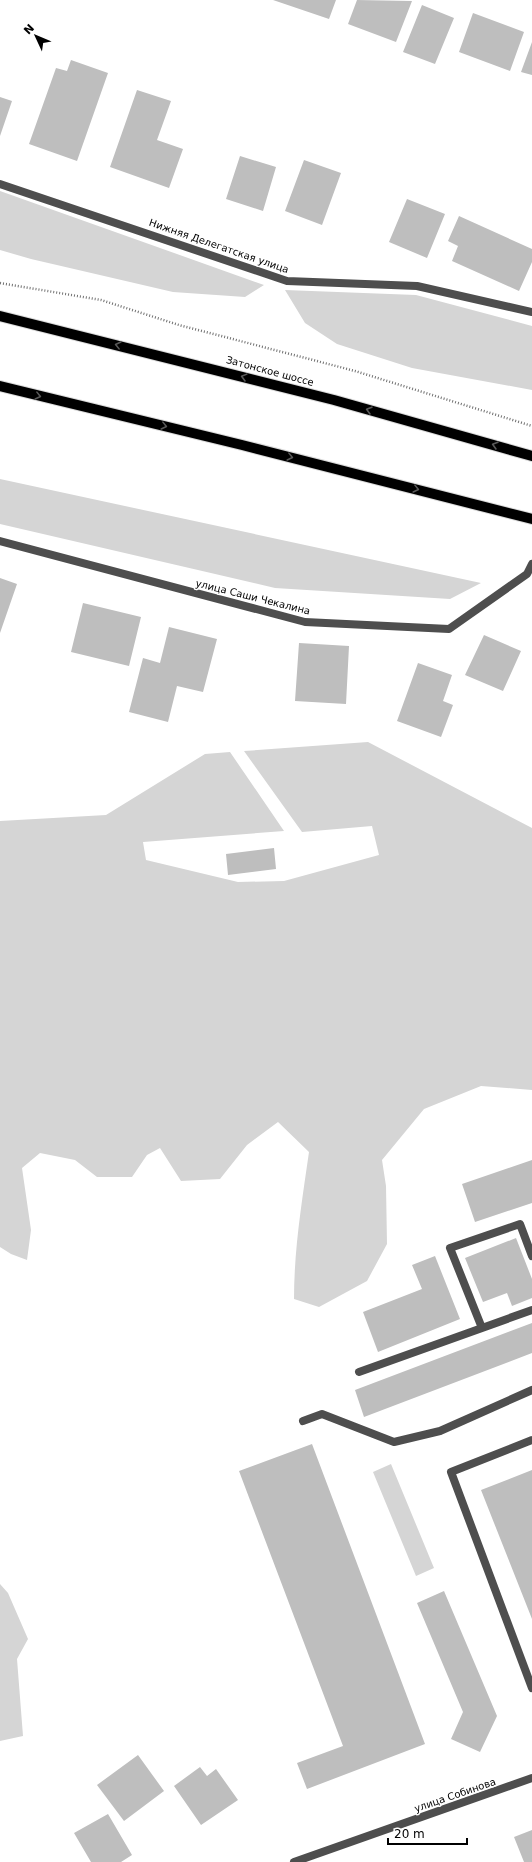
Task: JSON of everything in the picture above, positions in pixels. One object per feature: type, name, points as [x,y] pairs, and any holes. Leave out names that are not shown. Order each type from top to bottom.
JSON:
[{"type":"main road","name":"Затонское шоссе","points":[[0,316],[334,400],[532,456]]},
{"type":"main road","points":[[0,386],[234,443],[532,519]]},
{"type":"street","name":"Нижняя Делегатская улица","points":[[0,184],[287,281],[417,286],[532,312]]},
{"type":"street","name":"улица Саши Чекалина","points":[[0,541],[305,622],[441,629],[449,629],[527,574],[532,564]]},
{"type":"street","points":[[482,1328],[450,1248],[520,1224],[532,1256]]},
{"type":"street","points":[[359,1372],[532,1310]]},
{"type":"street","points":[[303,1421],[322,1414],[394,1442],[440,1431],[532,1390]]},
{"type":"street","points":[[532,1440],[451,1472],[532,1688]]},
{"type":"street","name":"улица Собинова","points":[[294,1862],[532,1778]]},
{"type":"path","points":[[0,283],[102,300],[179,324],[355,371],[532,426]]},
{"type":"shaded area","points":[[0,191],[264,285],[245,297],[173,292],[31,259],[0,250]]},
{"type":"shaded area","points":[[285,290],[416,295],[532,326],[532,390],[412,368],[337,344],[305,323]]},
{"type":"shaded area","points":[[0,479],[481,583],[450,599],[275,588],[0,524]]},
{"type":"shaded area","points":[[368,742],[532,828],[532,1090],[481,1086],[424,1109],[382,1160],[386,1186],[387,1244],[367,1281],[319,1307],[294,1299],[297,1243],[309,1152],[278,1122],[247,1145],[220,1179],[181,1181],[160,1148],[147,1155],[132,1177],[97,1177],[75,1160],[40,1153],[22,1168],[31,1230],[27,1260],[11,1254],[0,1247],[0,821],[106,815],[205,754],[230,752],[284,831],[143,842],[146,860],[238,882],[284,881],[379,855],[372,826],[302,832],[244,751]]},
{"type":"shaded area","points":[[391,1464],[434,1568],[416,1576],[373,1472]]},
{"type":"shaded area","points":[[0,1584],[8,1593],[28,1639],[17,1659],[23,1736],[0,1741]]},
{"type":"building","points":[[273,0],[336,0],[329,19]]},
{"type":"building","points":[[357,0],[412,1],[396,42],[348,24]]},
{"type":"building","points":[[422,5],[454,18],[435,64],[403,52]]},
{"type":"building","points":[[473,13],[524,32],[510,71],[459,52]]},
{"type":"building","points":[[532,42],[532,75],[521,72]]},
{"type":"building","points":[[71,60],[108,73],[77,161],[29,144],[56,68],[67,71]]},
{"type":"building","points":[[137,90],[171,101],[157,140],[183,149],[169,188],[110,167]]},
{"type":"building","points":[[0,97],[12,101],[0,136]]},
{"type":"building","points":[[240,156],[276,167],[263,211],[226,199]]},
{"type":"building","points":[[304,160],[341,173],[322,225],[285,211]]},
{"type":"building","points":[[407,199],[445,214],[427,258],[389,242]]},
{"type":"building","points":[[459,216],[532,249],[532,262],[519,291],[452,261],[458,246],[448,241]]},
{"type":"building","points":[[0,578],[17,584],[0,633]]},
{"type":"building","points":[[83,603],[141,617],[129,666],[71,652]]},
{"type":"building","points":[[169,627],[217,639],[203,692],[177,686],[168,722],[129,712],[143,658],[160,663]]},
{"type":"building","points":[[484,635],[521,651],[503,691],[465,675]]},
{"type":"building","points":[[299,643],[349,646],[346,704],[295,701]]},
{"type":"building","points":[[418,663],[452,675],[443,701],[453,705],[441,737],[397,721]]},
{"type":"building","points":[[274,848],[276,869],[228,875],[226,854]]},
{"type":"building","points":[[532,1160],[532,1203],[475,1222],[462,1184]]},
{"type":"building","points":[[516,1238],[532,1279],[532,1298],[512,1306],[507,1293],[483,1302],[465,1258]]},
{"type":"building","points":[[435,1256],[460,1319],[378,1352],[363,1312],[422,1289],[412,1265]]},
{"type":"building","points":[[532,1323],[532,1353],[364,1417],[355,1390]]},
{"type":"building","points":[[312,1444],[425,1744],[307,1789],[297,1763],[343,1746],[239,1471]]},
{"type":"building","points":[[532,1470],[532,1619],[481,1490]]},
{"type":"building","points":[[444,1591],[497,1716],[480,1752],[451,1739],[463,1712],[417,1603]]},
{"type":"building","points":[[138,1755],[164,1791],[124,1821],[97,1785]]},
{"type":"building","points":[[200,1767],[207,1776],[216,1769],[238,1800],[201,1825],[174,1786]]},
{"type":"building","points":[[108,1814],[132,1855],[121,1862],[91,1862],[74,1833]]},
{"type":"building","points":[[532,1830],[532,1862],[524,1862],[514,1837]]}]
